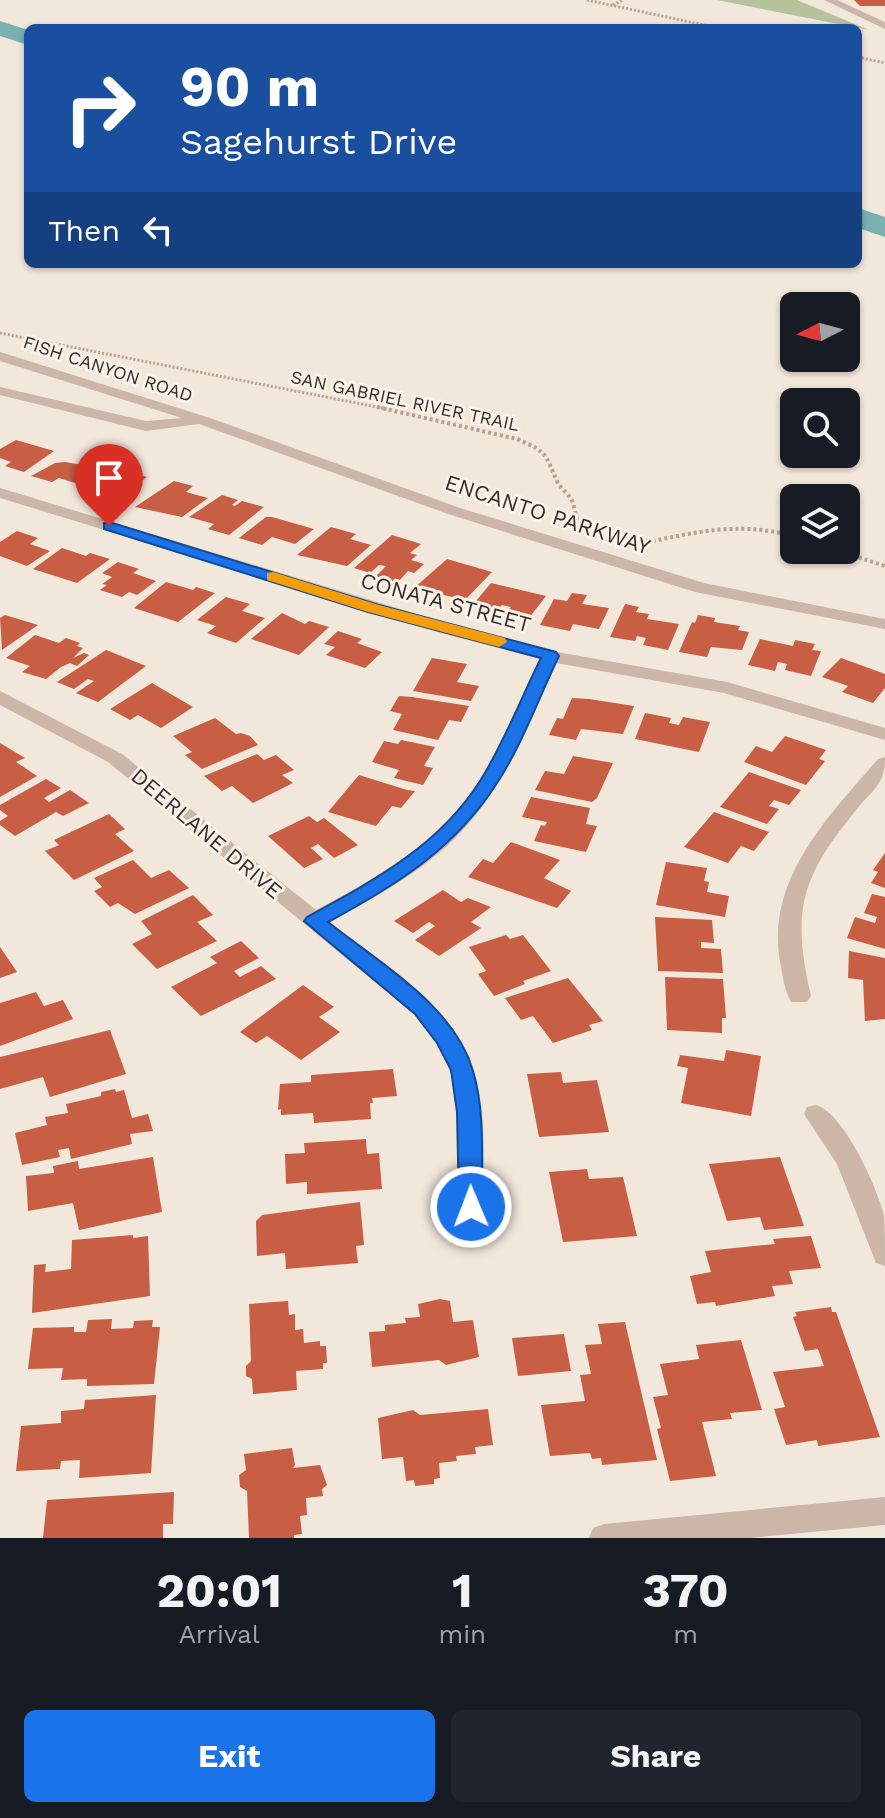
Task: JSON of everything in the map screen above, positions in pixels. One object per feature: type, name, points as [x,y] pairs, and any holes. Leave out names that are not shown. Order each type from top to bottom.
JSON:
[{"type":"street","points":[[829,0],[882,24]]},
{"type":"street","name":"FISH CANYON ROAD","points":[[0,356],[205,421]]},
{"type":"street","points":[[0,391],[146,426],[205,421]]},
{"type":"street","name":"ENCANTO PARKWAY","points":[[205,421],[454,511],[701,588],[885,624]]},
{"type":"street","name":"CONATA STREET","points":[[0,493],[373,609],[550,656],[727,688],[885,734]]},
{"type":"street","points":[[314,921],[376,888],[419,859],[456,825],[489,781],[550,656]]},
{"type":"street","name":"DEERLANE DRIVE","points":[[0,697],[115,758],[423,1009],[446,1039],[462,1070],[468,1112],[471,1207]]},
{"type":"street","points":[[799,996],[788,938],[792,895],[810,856],[885,763]]},
{"type":"street","points":[[816,1114],[844,1149],[885,1255]]},
{"type":"street","points":[[604,1538],[885,1511]]},
{"type":"path","points":[[587,0],[699,24]]},
{"type":"path","points":[[612,6],[623,0]]},
{"type":"path","points":[[862,58],[885,63]]},
{"type":"path","name":"SAN GABRIEL RIVER TRAIL","points":[[0,333],[384,408],[517,439],[538,448],[549,458],[559,485],[572,500],[577,523],[587,537]]},
{"type":"path","points":[[617,547],[726,525],[750,525],[780,532]]},
{"type":"path","points":[[860,558],[885,566]]},
{"type":"green space","points":[[717,0],[797,0],[855,24],[839,24]]},
{"type":"building","points":[[854,0],[885,0],[885,6],[860,6]]},
{"type":"building","points":[[16,440],[54,451],[24,472],[5,466],[11,462],[0,458],[0,449]]},
{"type":"building","points":[[55,463],[100,468],[78,484],[59,478],[52,482],[31,476]]},
{"type":"building","points":[[116,468],[147,477],[129,490],[136,492],[121,503],[102,497],[115,488],[108,486],[98,493],[86,489]]},
{"type":"building","points":[[174,481],[193,486],[186,492],[208,498],[182,517],[135,507]]},
{"type":"building","points":[[222,495],[238,500],[232,505],[235,506],[242,501],[264,507],[229,535],[208,529],[214,524],[189,517]]},
{"type":"building","points":[[266,517],[314,529],[295,544],[272,537],[262,545],[239,538]]},
{"type":"building","points":[[331,527],[356,534],[350,539],[371,545],[347,566],[297,555]]},
{"type":"building","points":[[17,531],[38,538],[30,544],[50,551],[27,566],[0,556],[0,542]]},
{"type":"building","points":[[392,535],[421,544],[410,553],[417,555],[411,560],[424,564],[414,573],[408,571],[397,583],[375,577],[386,566],[379,565],[370,573],[354,568]]},
{"type":"building","points":[[62,548],[86,556],[90,553],[110,559],[77,583],[33,569]]},
{"type":"building","points":[[447,559],[492,572],[465,600],[414,588]]},
{"type":"building","points":[[118,562],[139,569],[133,573],[156,581],[137,595],[129,592],[122,597],[100,590],[107,585],[102,584],[112,577],[102,573]]},
{"type":"building","points":[[166,582],[215,593],[178,622],[134,608]]},
{"type":"building","points":[[491,583],[546,596],[529,618],[506,613],[511,607],[502,605],[496,613],[471,607]]},
{"type":"building","points":[[572,593],[587,595],[582,604],[609,608],[599,629],[573,624],[570,631],[540,625],[554,599],[567,601]]},
{"type":"building","points":[[226,597],[250,604],[242,611],[265,618],[236,643],[207,633],[216,626],[197,620]]},
{"type":"building","points":[[625,604],[639,607],[636,612],[649,614],[647,619],[679,624],[668,650],[643,645],[646,638],[637,636],[635,641],[610,637]]},
{"type":"building","points":[[282,613],[305,624],[309,621],[329,627],[299,655],[251,639]]},
{"type":"building","points":[[5,615],[38,625],[2,650],[0,618]]},
{"type":"building","points":[[698,615],[715,618],[714,622],[740,626],[738,630],[749,632],[742,650],[711,647],[707,657],[679,652]]},
{"type":"building","points":[[338,631],[362,639],[357,643],[382,652],[365,668],[326,655],[335,647],[324,644]]},
{"type":"building","points":[[35,635],[59,643],[66,638],[80,643],[77,646],[83,648],[73,658],[84,653],[89,655],[77,666],[70,663],[46,679],[22,672],[30,666],[6,658]]},
{"type":"building","points":[[760,639],[793,646],[795,640],[815,644],[812,650],[821,651],[811,676],[785,670],[787,664],[778,662],[775,671],[748,665]]},
{"type":"building","points":[[106,650],[146,666],[98,702],[76,693],[94,681],[88,679],[74,689],[57,682]]},
{"type":"building","points":[[432,658],[467,664],[457,682],[479,686],[471,701],[413,691]]},
{"type":"building","points":[[841,658],[885,674],[885,688],[873,703],[842,692],[848,686],[822,677]]},
{"type":"building","points":[[152,683],[193,707],[161,728],[138,715],[130,720],[110,709]]},
{"type":"building","points":[[399,696],[469,706],[461,722],[449,720],[438,740],[393,730],[402,714],[390,711]]},
{"type":"building","points":[[572,698],[634,706],[623,734],[581,729],[576,740],[549,735],[557,718],[563,719]]},
{"type":"building","points":[[645,713],[671,718],[669,723],[679,725],[683,717],[710,722],[699,752],[635,739]]},
{"type":"building","points":[[215,718],[236,734],[250,736],[258,745],[202,769],[185,755],[192,752],[173,736]]},
{"type":"building","points":[[785,736],[826,750],[819,759],[825,761],[806,785],[744,762],[756,746],[772,752]]},
{"type":"building","points":[[401,740],[435,747],[424,766],[433,768],[423,785],[394,778],[399,770],[372,762],[384,741],[398,744]]},
{"type":"building","points":[[0,743],[25,758],[16,762],[37,776],[0,797]]},
{"type":"building","points":[[257,754],[264,760],[276,755],[294,770],[282,775],[293,783],[253,803],[232,786],[222,791],[204,776]]},
{"type":"building","points":[[573,756],[613,763],[597,798],[592,802],[535,790],[545,771],[564,774]]},
{"type":"building","points":[[749,772],[801,790],[789,805],[774,800],[769,806],[779,809],[767,824],[720,807]]},
{"type":"building","points":[[359,775],[415,791],[401,808],[392,806],[376,826],[328,812]]},
{"type":"building","points":[[46,779],[61,788],[44,798],[49,802],[70,790],[89,803],[63,816],[56,812],[15,836],[0,825],[0,821],[8,816],[0,810],[0,805]]},
{"type":"building","points":[[531,797],[590,808],[586,824],[597,826],[586,852],[534,841],[541,825],[545,826],[547,822],[522,817]]},
{"type":"building","points":[[714,812],[769,832],[754,851],[741,846],[728,863],[684,847]]},
{"type":"building","points":[[109,814],[125,829],[115,834],[134,851],[74,880],[45,851],[59,845],[54,840]]},
{"type":"building","points":[[309,816],[317,822],[324,818],[358,845],[334,858],[318,844],[311,848],[323,859],[304,868],[268,836]]},
{"type":"building","points":[[511,842],[560,860],[544,878],[571,891],[557,908],[468,877],[483,859],[493,863]]},
{"type":"building","points":[[885,853],[885,888],[871,883],[878,872],[873,870]]},
{"type":"building","points":[[133,860],[151,878],[169,870],[189,888],[135,914],[118,903],[110,907],[94,891],[102,887],[94,878]]},
{"type":"building","points":[[666,862],[707,868],[704,881],[709,882],[707,892],[729,896],[725,917],[656,905]]},
{"type":"building","points":[[443,890],[461,902],[468,898],[491,907],[471,922],[481,928],[439,956],[415,940],[435,926],[429,922],[413,933],[394,921]]},
{"type":"building","points":[[872,894],[885,897],[885,949],[847,938],[855,917],[875,923],[877,917],[864,913]]},
{"type":"building","points":[[193,895],[213,915],[197,922],[217,941],[157,969],[132,944],[152,934],[141,921]]},
{"type":"building","points":[[655,917],[712,920],[714,943],[701,942],[701,948],[721,949],[723,973],[658,971]]},
{"type":"building","points":[[506,935],[510,939],[523,935],[551,971],[494,996],[478,974],[486,971],[469,947]]},
{"type":"building","points":[[241,941],[259,958],[234,971],[240,977],[261,966],[276,979],[201,1016],[171,987],[217,963],[210,957]]},
{"type":"building","points":[[0,947],[17,972],[0,978]]},
{"type":"building","points":[[849,951],[885,958],[885,1019],[865,1021],[863,980],[848,978]]},
{"type":"building","points":[[665,977],[723,979],[726,1018],[722,1018],[722,1033],[667,1030]]},
{"type":"building","points":[[568,978],[603,1021],[589,1025],[592,1030],[553,1043],[533,1016],[521,1020],[505,998]]},
{"type":"building","points":[[303,985],[334,1007],[319,1017],[340,1032],[301,1060],[267,1036],[256,1043],[240,1032]]},
{"type":"building","points":[[36,992],[44,1006],[63,1000],[73,1019],[0,1046],[0,1003]]},
{"type":"building","points":[[110,1030],[126,1074],[50,1097],[43,1077],[0,1089],[0,1057]]},
{"type":"building","points":[[726,1050],[761,1056],[751,1116],[681,1103],[688,1068],[677,1066],[680,1055],[724,1061]]},
{"type":"building","points":[[393,1069],[397,1096],[372,1098],[371,1119],[314,1123],[313,1113],[281,1115],[281,1109],[278,1110],[280,1084],[311,1082],[311,1075]]},
{"type":"building","points":[[561,1072],[563,1083],[597,1080],[609,1132],[539,1137],[527,1074]]},
{"type":"building","points":[[115,1089],[116,1092],[124,1090],[132,1118],[148,1114],[153,1131],[130,1134],[132,1144],[71,1159],[69,1148],[58,1150],[60,1157],[22,1165],[15,1133],[47,1125],[45,1117],[68,1113],[66,1104],[101,1096],[101,1092]]},
{"type":"building","points":[[366,1139],[367,1154],[379,1153],[382,1189],[307,1194],[307,1182],[286,1184],[285,1154],[305,1153],[304,1143]]},
{"type":"building","points":[[153,1157],[162,1212],[79,1230],[73,1203],[28,1211],[26,1176],[54,1173],[53,1166],[78,1161],[79,1169]]},
{"type":"building","points":[[780,1157],[804,1226],[764,1230],[760,1217],[727,1221],[709,1164]]},
{"type":"building","points":[[587,1169],[589,1179],[623,1177],[637,1236],[563,1242],[549,1172]]},
{"type":"building","points":[[360,1202],[364,1245],[356,1246],[358,1263],[286,1269],[285,1253],[257,1256],[256,1221],[262,1215]]},
{"type":"building","points":[[133,1235],[133,1238],[148,1236],[150,1296],[32,1313],[34,1265],[46,1264],[45,1272],[71,1269],[72,1240]]},
{"type":"building","points":[[811,1236],[821,1268],[789,1271],[793,1284],[772,1286],[775,1296],[716,1306],[715,1302],[697,1304],[690,1276],[711,1272],[705,1251],[775,1244],[773,1239]]},
{"type":"building","points":[[440,1299],[450,1301],[453,1322],[473,1320],[479,1357],[446,1365],[439,1360],[372,1367],[369,1332],[385,1331],[385,1325],[406,1323],[405,1318],[420,1317],[418,1304]]},
{"type":"building","points":[[288,1301],[289,1315],[295,1314],[295,1330],[303,1329],[304,1343],[320,1341],[320,1346],[326,1346],[327,1363],[323,1363],[323,1369],[296,1371],[297,1390],[253,1394],[252,1379],[246,1376],[246,1366],[251,1361],[249,1304]]},
{"type":"building","points":[[831,1307],[832,1312],[836,1312],[880,1437],[818,1446],[817,1440],[786,1445],[774,1409],[785,1407],[773,1372],[824,1366],[818,1349],[805,1351],[793,1317],[797,1316],[795,1312]]},
{"type":"building","points":[[112,1319],[111,1329],[133,1328],[134,1321],[153,1320],[152,1327],[160,1327],[154,1384],[87,1386],[87,1379],[61,1380],[63,1368],[28,1369],[33,1328],[74,1327],[74,1332],[86,1332],[88,1320]]},
{"type":"building","points":[[625,1322],[657,1460],[602,1465],[601,1458],[592,1459],[590,1453],[550,1456],[541,1405],[585,1401],[580,1375],[591,1374],[585,1345],[602,1344],[598,1324]]},
{"type":"building","points":[[564,1334],[571,1371],[518,1376],[512,1338]]},
{"type":"building","points":[[741,1340],[762,1410],[730,1413],[732,1419],[702,1422],[716,1476],[670,1481],[657,1429],[661,1428],[653,1397],[668,1395],[660,1364],[699,1359],[696,1345]]},
{"type":"building","points":[[156,1395],[151,1473],[79,1478],[80,1460],[61,1461],[60,1469],[16,1471],[21,1426],[61,1423],[61,1411],[84,1409],[85,1400]]},
{"type":"building","points":[[488,1409],[493,1445],[475,1447],[476,1454],[456,1456],[457,1461],[439,1463],[440,1478],[434,1479],[434,1484],[415,1486],[414,1480],[406,1481],[403,1457],[382,1459],[378,1418],[413,1410],[420,1415]]},
{"type":"building","points":[[292,1448],[293,1468],[320,1465],[327,1485],[322,1489],[323,1496],[306,1498],[307,1515],[300,1516],[302,1534],[294,1535],[294,1538],[249,1538],[247,1491],[240,1487],[239,1475],[246,1470],[244,1454]]},
{"type":"building","points":[[174,1492],[173,1524],[163,1524],[163,1538],[43,1538],[47,1500]]},
{"type":"waterway","points":[[0,28],[24,37]]},
{"type":"waterway","points":[[862,219],[885,228]]},
{"type":"slow traffic","points":[[273,577],[373,609],[499,642]]},
{"type":"route","points":[[109,526],[373,609],[550,656],[520,724],[489,781],[456,825],[419,859],[376,888],[314,921],[423,1009],[446,1039],[462,1070],[468,1112],[471,1207]]}]
